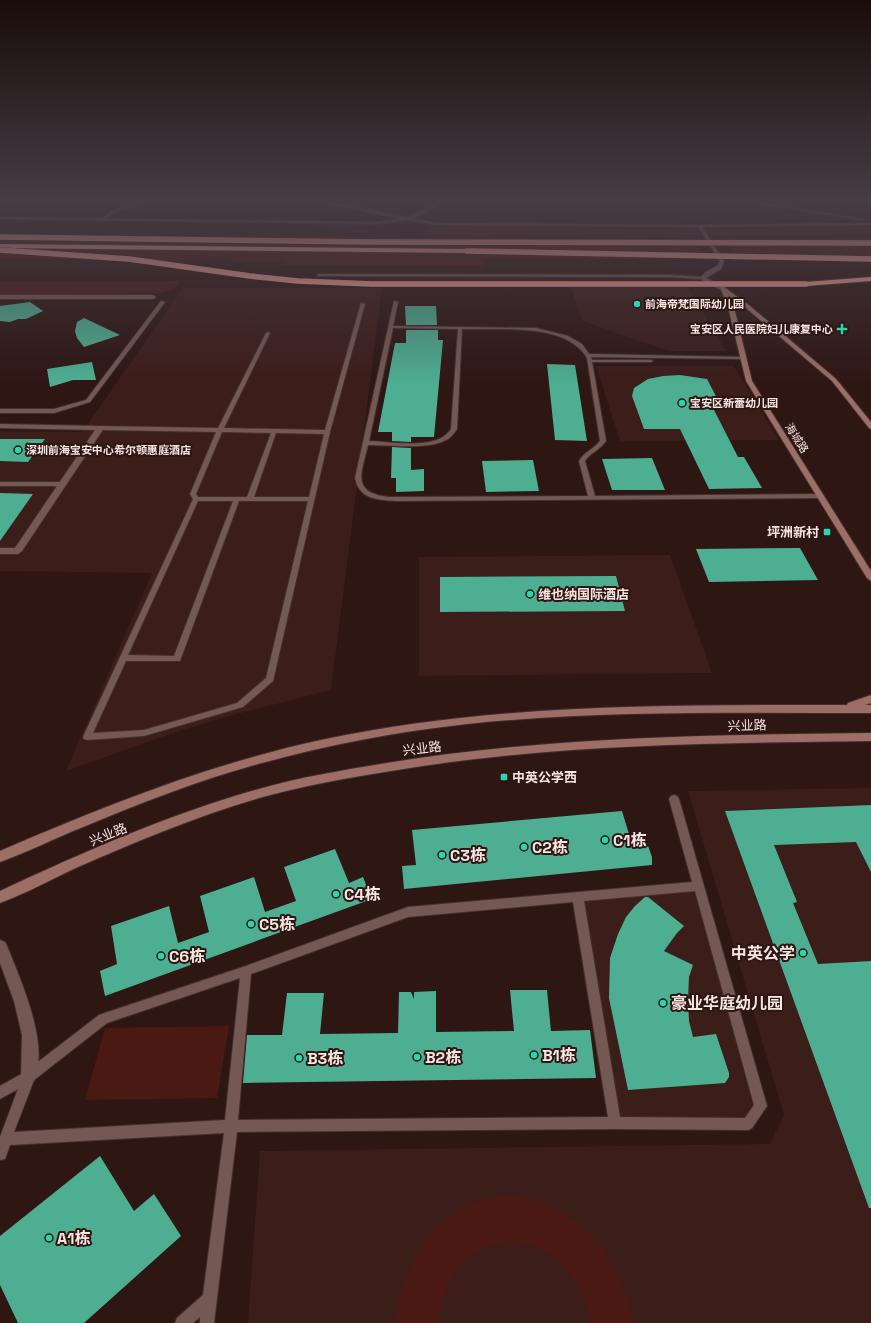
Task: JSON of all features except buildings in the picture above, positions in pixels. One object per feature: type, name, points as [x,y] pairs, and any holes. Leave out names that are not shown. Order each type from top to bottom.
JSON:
[{"type":"highway","points":[[134,260],[250,276],[317,282],[378,284],[806,284],[866,287]]},
{"type":"highway","points":[[858,260],[871,260]]},
{"type":"highway","points":[[806,284],[871,279]]},
{"type":"main road","name":"海城路","points":[[722,288],[731,307],[749,381],[871,578]]},
{"type":"main road","points":[[722,288],[748,307],[834,380],[871,427]]},
{"type":"main road","points":[[831,709],[849,706],[871,699]]},
{"type":"main road","name":"兴业路","points":[[0,857],[110,811],[215,773],[323,744],[384,733],[504,717],[640,710],[871,709]]},
{"type":"main road","name":"兴业路","points":[[0,897],[111,847],[198,813],[274,789],[350,772],[421,761],[580,746],[769,738],[871,737]]},
{"type":"street","points":[[722,260],[721,267],[718,270],[705,275],[703,278],[706,282],[722,288]]},
{"type":"street","points":[[0,297],[153,297]]},
{"type":"street","points":[[0,426],[100,428]]},
{"type":"street","points":[[0,551],[18,551],[100,428]]},
{"type":"street","points":[[0,946],[24,1010],[29,1034],[29,1076]]},
{"type":"lane","points":[[318,275],[669,276],[703,278]]},
{"type":"lane","points":[[0,411],[54,411],[88,401],[162,302]]},
{"type":"lane","points":[[396,302],[358,478],[358,484],[361,490],[375,497],[402,499],[820,496]]},
{"type":"lane","points":[[196,499],[87,737],[144,732],[240,705],[270,679],[327,432],[363,304]]},
{"type":"lane","points":[[391,327],[522,328],[549,332],[572,340],[581,346],[588,355],[590,361],[603,442],[601,446],[583,457],[582,461],[592,497]]},
{"type":"lane","points":[[365,443],[429,443],[441,441],[449,436],[454,429],[460,328]]},
{"type":"lane","points":[[196,499],[193,494],[220,430],[268,333]]},
{"type":"lane","points":[[588,355],[743,358]]},
{"type":"lane","points":[[590,361],[674,361],[690,358]]},
{"type":"lane","points":[[100,428],[327,432]]},
{"type":"lane","points":[[250,499],[274,431]]},
{"type":"lane","points":[[0,484],[62,484]]},
{"type":"lane","points":[[196,499],[311,499]]},
{"type":"lane","points":[[124,658],[178,659],[237,499]]},
{"type":"lane","points":[[6,1139],[231,1126],[615,1123],[748,1124],[761,1106],[674,799]]},
{"type":"lane","points":[[0,1093],[29,1076],[102,1019],[246,971],[408,912],[578,898],[698,886]]},
{"type":"lane","points":[[578,898],[615,1123]]},
{"type":"lane","points":[[207,1323],[231,1126],[246,971]]},
{"type":"lane","points":[[0,1154],[29,1076]]},
{"type":"lane","points":[[182,1323],[210,1299]]},
{"type":"shaded area","points":[[124,260],[483,260],[484,266],[282,265],[284,262]]},
{"type":"shaded area","points":[[0,281],[180,281],[174,289],[162,293],[0,294]]},
{"type":"shaded area","name":"前海帝梵国际幼儿园","points":[[571,287],[688,287],[726,351],[669,351],[582,321]]},
{"type":"shaded area","points":[[183,288],[382,288],[331,690],[229,716],[176,732],[66,771],[152,573],[0,571],[0,431],[82,432]]},
{"type":"shaded area","name":"宝安区新蕾幼儿园","points":[[596,366],[734,366],[779,440],[620,441]]},
{"type":"shaded area","points":[[670,555],[712,673],[419,676],[419,557]]},
{"type":"shaded area","name":"中英公学","points":[[871,788],[871,1323],[248,1323],[260,1151],[770,1144],[784,1115],[688,791]]},
{"type":"shaded area","name":"豪业华庭幼儿园","points":[[695,890],[756,1104],[746,1117],[618,1117],[583,902]]},
{"type":"shaded area","points":[[229,1026],[217,1098],[85,1100],[105,1028]]},
{"type":"shaded area","points":[[503,1196],[529,1198],[553,1207],[571,1218],[587,1231],[601,1246],[622,1282],[634,1323],[591,1323],[581,1292],[573,1277],[562,1264],[542,1250],[531,1246],[519,1243],[502,1243],[486,1247],[473,1255],[462,1265],[453,1277],[446,1291],[441,1307],[439,1323],[396,1323],[398,1306],[407,1274],[423,1244],[433,1231],[459,1210],[476,1201]]},
{"type":"place","name":"前海帝梵国际幼儿园","points":[[637,304]]},
{"type":"place","name":"宝安区人民医院妇儿康复中心","points":[[842,329]]},
{"type":"place","name":"宝安区新蕾幼儿园","points":[[682,403]]},
{"type":"place","name":"深圳前海宝安中心希尔顿惠庭酒店","points":[[18,450]]},
{"type":"place","name":"坪洲新村","points":[[827,532]]},
{"type":"place","name":"维也纳国际酒店","points":[[530,594]]},
{"type":"place","name":"中英公学西","points":[[504,777]]},
{"type":"place","name":"C1栋","points":[[605,840]]},
{"type":"place","name":"C2栋","points":[[524,847]]},
{"type":"place","name":"C3栋","points":[[442,855]]},
{"type":"place","name":"C4栋","points":[[336,894]]},
{"type":"place","name":"C5栋","points":[[251,924]]},
{"type":"place","name":"中英公学","points":[[803,953]]},
{"type":"place","name":"C6栋","points":[[161,956]]},
{"type":"place","name":"豪业华庭幼儿园","points":[[663,1003]]},
{"type":"place","name":"B1栋","points":[[534,1055]]},
{"type":"place","name":"B2栋","points":[[417,1057]]},
{"type":"place","name":"B3栋","points":[[299,1058]]},
{"type":"place","name":"A1栋","points":[[49,1238]]}]
